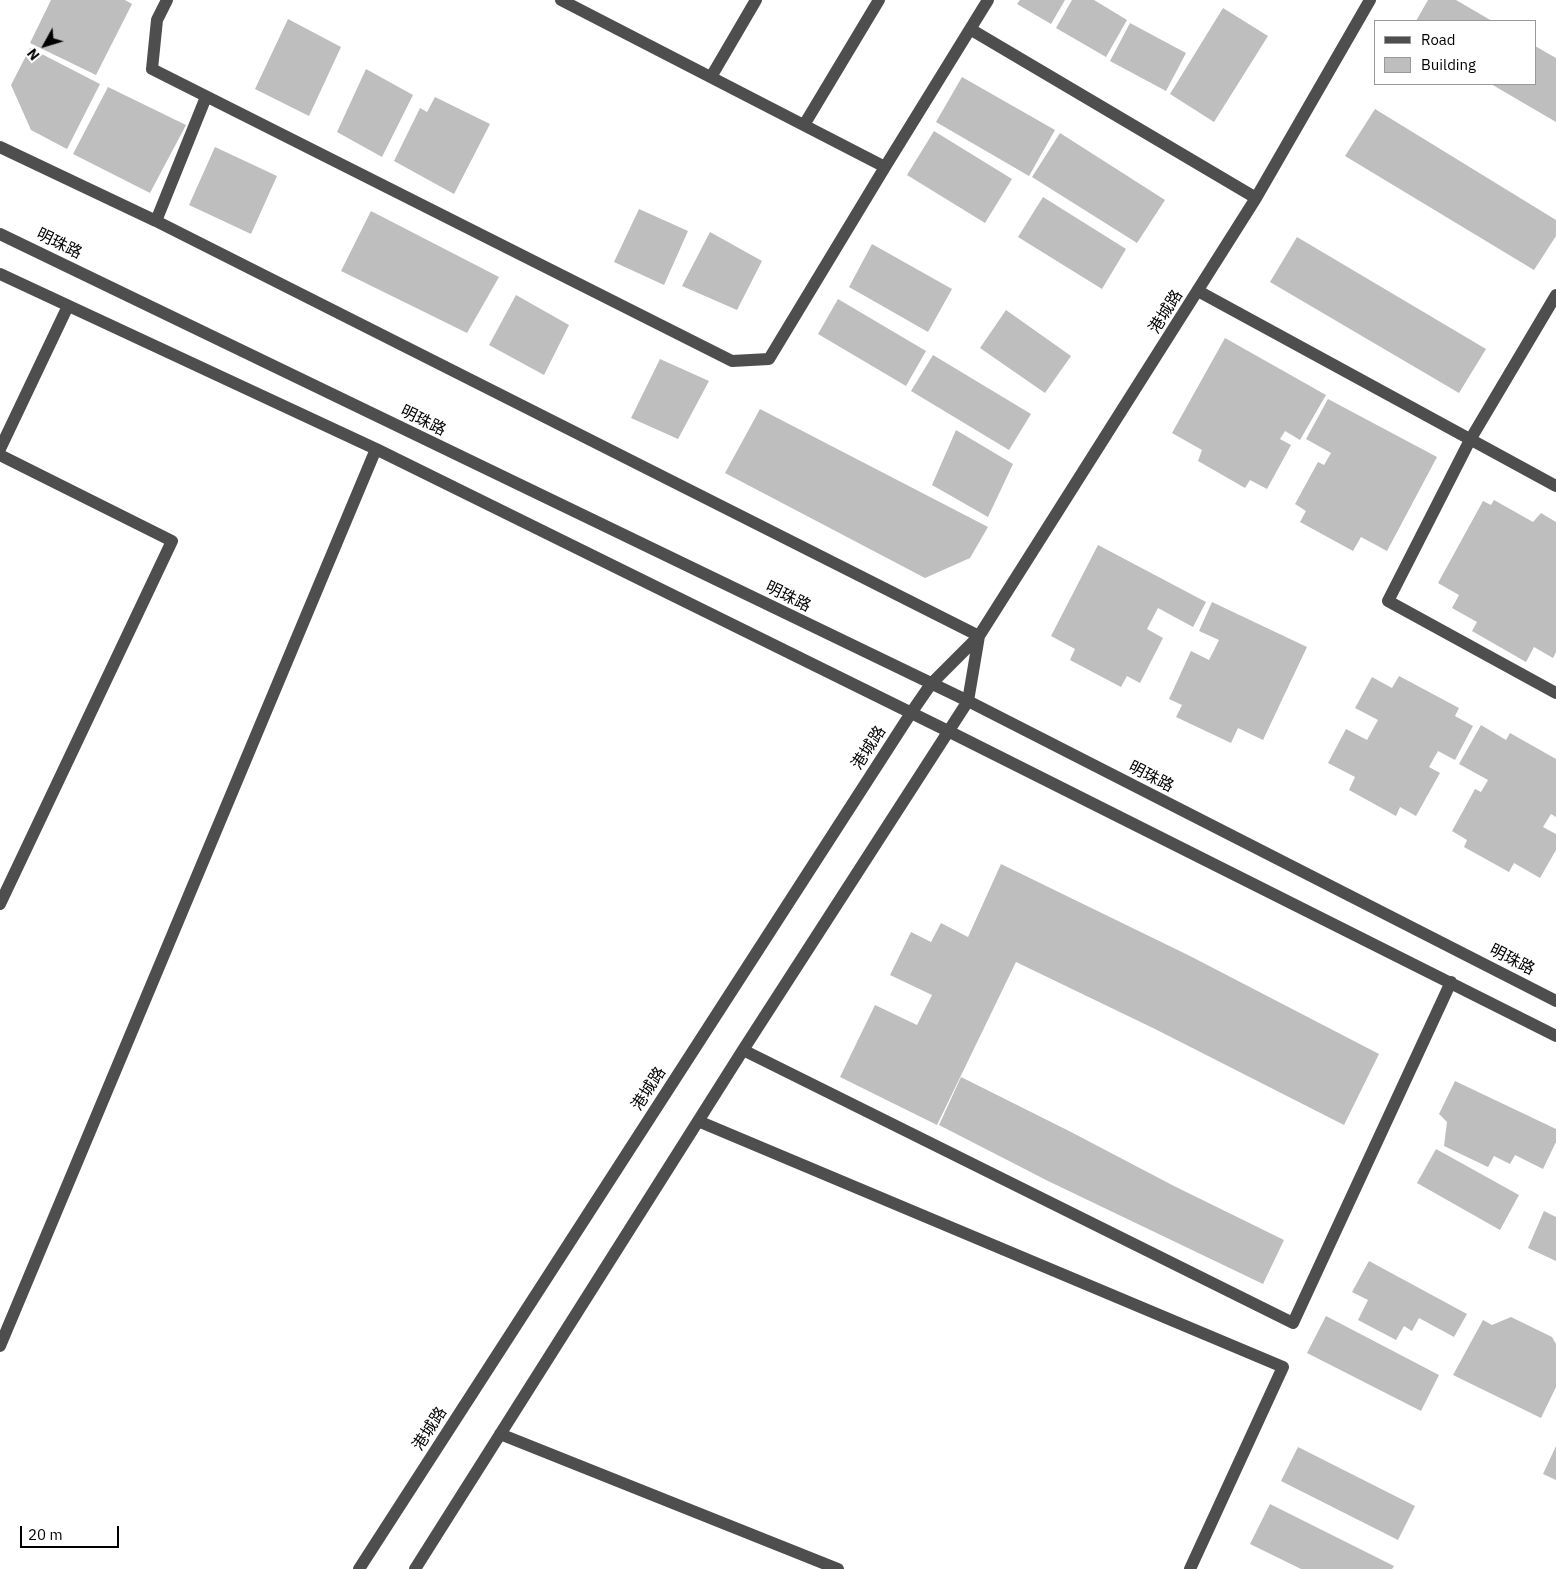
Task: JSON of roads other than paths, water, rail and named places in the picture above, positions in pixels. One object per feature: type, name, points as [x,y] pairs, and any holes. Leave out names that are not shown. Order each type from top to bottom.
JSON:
[{"type":"street","points":[[167,0],[157,20],[152,69],[732,361],[769,359],[884,167],[988,0]]},
{"type":"street","points":[[561,0],[884,167]]},
{"type":"street","points":[[711,77],[756,0]]},
{"type":"street","points":[[804,125],[879,0]]},
{"type":"street","name":"港城路","points":[[359,1569],[911,713],[931,684],[979,636],[1256,198],[1370,0]]},
{"type":"street","points":[[970,29],[1256,198]]},
{"type":"street","points":[[156,221],[206,97]]},
{"type":"street","points":[[0,147],[156,221],[979,636]]},
{"type":"street","name":"明珠路","points":[[0,234],[968,702],[1556,1000]]},
{"type":"street","points":[[0,274],[376,449],[948,731],[1556,1036]]},
{"type":"street","points":[[1198,291],[1556,486]]},
{"type":"street","points":[[1556,295],[1470,440],[1388,601],[1556,693]]},
{"type":"street","points":[[0,449],[68,306]]},
{"type":"street","points":[[0,1346],[376,449]]},
{"type":"street","points":[[0,455],[172,541],[0,904]]},
{"type":"street","name":"港城路","points":[[415,1569],[743,1050],[968,702],[979,636]]},
{"type":"street","points":[[743,1050],[1293,1323],[1451,982]]},
{"type":"street","points":[[698,1121],[1283,1367],[1190,1569]]},
{"type":"street","points":[[500,1434],[838,1569]]}]
